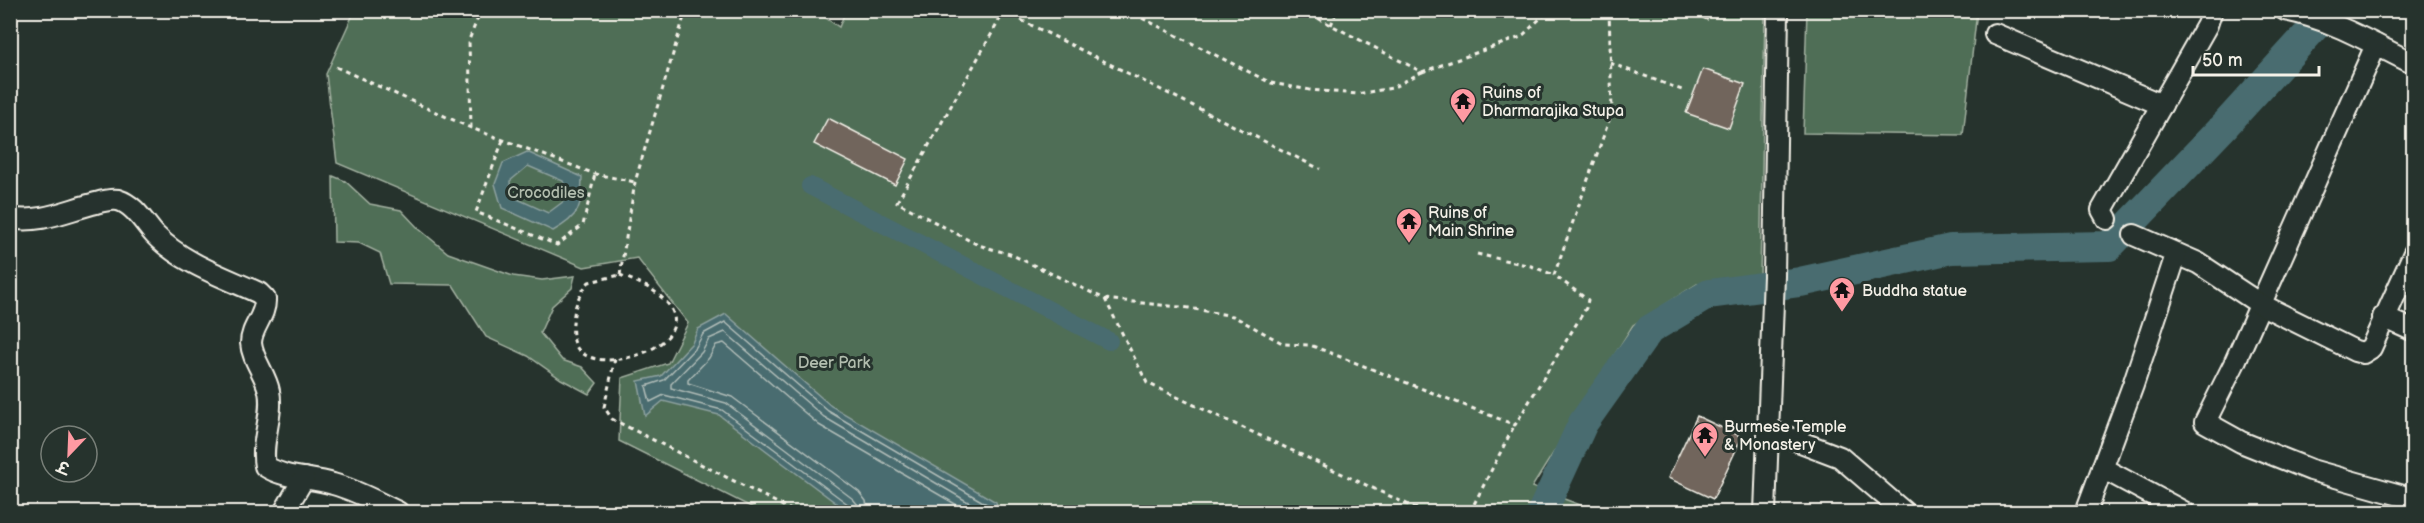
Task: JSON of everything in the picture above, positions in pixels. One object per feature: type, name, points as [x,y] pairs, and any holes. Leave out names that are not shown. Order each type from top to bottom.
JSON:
[{"type":"street","points":[[1764,513],[1774,276],[1778,10]]},
{"type":"street","points":[[2107,219],[2102,210],[2207,25],[2212,10]]},
{"type":"street","points":[[2285,10],[2315,16],[2337,25],[2414,64]]},
{"type":"street","points":[[1995,34],[2162,105]]},
{"type":"street","points":[[2376,45],[2234,364],[2205,422],[2241,442],[2312,470],[2414,499]]},
{"type":"street","points":[[10,218],[36,220],[77,207],[118,200],[129,205],[155,235],[176,252],[201,267],[259,293],[265,299],[266,306],[252,334],[251,344],[270,393],[263,456],[265,466],[284,475],[349,489],[398,513]]},
{"type":"street","points":[[2134,235],[2198,263],[2260,304],[2363,353],[2372,348],[2383,317],[2414,253]]},
{"type":"street","points":[[2086,513],[2133,385],[2176,255]]},
{"type":"street","points":[[2383,317],[2414,331]]},
{"type":"street","points":[[1769,430],[1840,457],[1904,513]]},
{"type":"street","points":[[2102,468],[2184,513]]},
{"type":"street","points":[[284,513],[304,478]]},
{"type":"path","points":[[471,129],[469,40],[481,10]]},
{"type":"path","points":[[620,275],[635,182],[686,10]]},
{"type":"path","points":[[1126,10],[1271,83],[1310,90],[1357,94],[1392,88],[1422,72],[1521,37],[1549,10]]},
{"type":"path","points":[[1302,10],[1422,72]]},
{"type":"path","points":[[1331,25],[1337,10]]},
{"type":"path","points":[[1554,275],[1612,112],[1609,10]]},
{"type":"path","points":[[1320,168],[1005,11],[897,202],[978,245],[1010,254],[1106,299],[1189,308],[1233,316],[1284,344],[1310,345],[1515,425]]},
{"type":"path","points":[[1610,63],[1682,90]]},
{"type":"path","points":[[336,67],[471,129],[595,174],[635,182]]},
{"type":"path","points":[[503,140],[476,212],[557,245],[584,225],[595,174]]},
{"type":"path","points":[[1470,513],[1515,425],[1586,308],[1588,300],[1554,275],[1531,266],[1477,254]]},
{"type":"path","points":[[620,275],[659,294],[673,311],[676,319],[670,335],[658,345],[634,356],[602,360],[580,352],[572,331],[576,303],[589,282],[620,275]]},
{"type":"path","points":[[1106,299],[1147,383],[1424,513]]},
{"type":"path","points":[[615,359],[604,407],[612,419],[795,513]]},
{"type":"green space","points":[[355,10],[804,10],[820,14],[839,27],[846,10],[1765,11],[1760,279],[1697,284],[1633,325],[1532,487],[1599,512],[761,512],[619,441],[622,378],[668,363],[688,323],[637,258],[584,267],[337,163],[326,74]]},
{"type":"green space","points":[[1807,11],[1977,11],[1963,135],[1803,133]]},
{"type":"green space","points":[[333,176],[345,181],[370,204],[401,210],[419,229],[448,253],[513,276],[542,280],[575,276],[572,288],[552,306],[540,333],[562,360],[582,367],[597,383],[589,394],[561,379],[528,356],[486,337],[453,285],[389,284],[380,253],[359,243],[334,242]]},
{"type":"water","points":[[527,152],[582,177],[578,210],[569,220],[553,231],[502,208],[495,184],[503,163]],"holes":[[[528,166],[563,181],[568,198],[548,213],[511,196],[510,181]]]},
{"type":"water","points":[[726,314],[831,406],[996,502],[999,512],[848,512],[719,415],[663,401],[645,416],[638,381],[661,376],[692,343],[698,329]]},
{"type":"building","points":[[1687,10],[1711,10],[1707,20]]},
{"type":"building","points":[[1703,69],[1745,84],[1729,128],[1686,113]]},
{"type":"building","points":[[828,118],[908,159],[895,185],[814,144]]},
{"type":"building","name":"Burmese Temple & Monastery","points":[[1697,416],[1742,437],[1713,499],[1668,478]]},
{"type":"waterway","points":[[1542,512],[1583,423],[1649,330],[1709,294],[1800,282],[1951,249],[2109,246],[2226,124],[2330,10]]},
{"type":"waterway","points":[[810,186],[1109,341]]},
{"type":"place","name":"Ruins of Dharmarajika Stupa","points":[[1463,124]]},
{"type":"place","name":"Ruins of Main Shrine","points":[[1409,244]]},
{"type":"place","name":"Buddha statue","points":[[1842,313]]},
{"type":"place","name":"Burmese Temple & Monastery","points":[[1705,458]]},
{"type":"park label","name":"Crocodiles","points":[[546,192]]},
{"type":"park label","name":"Deer Park","points":[[834,362]]}]
